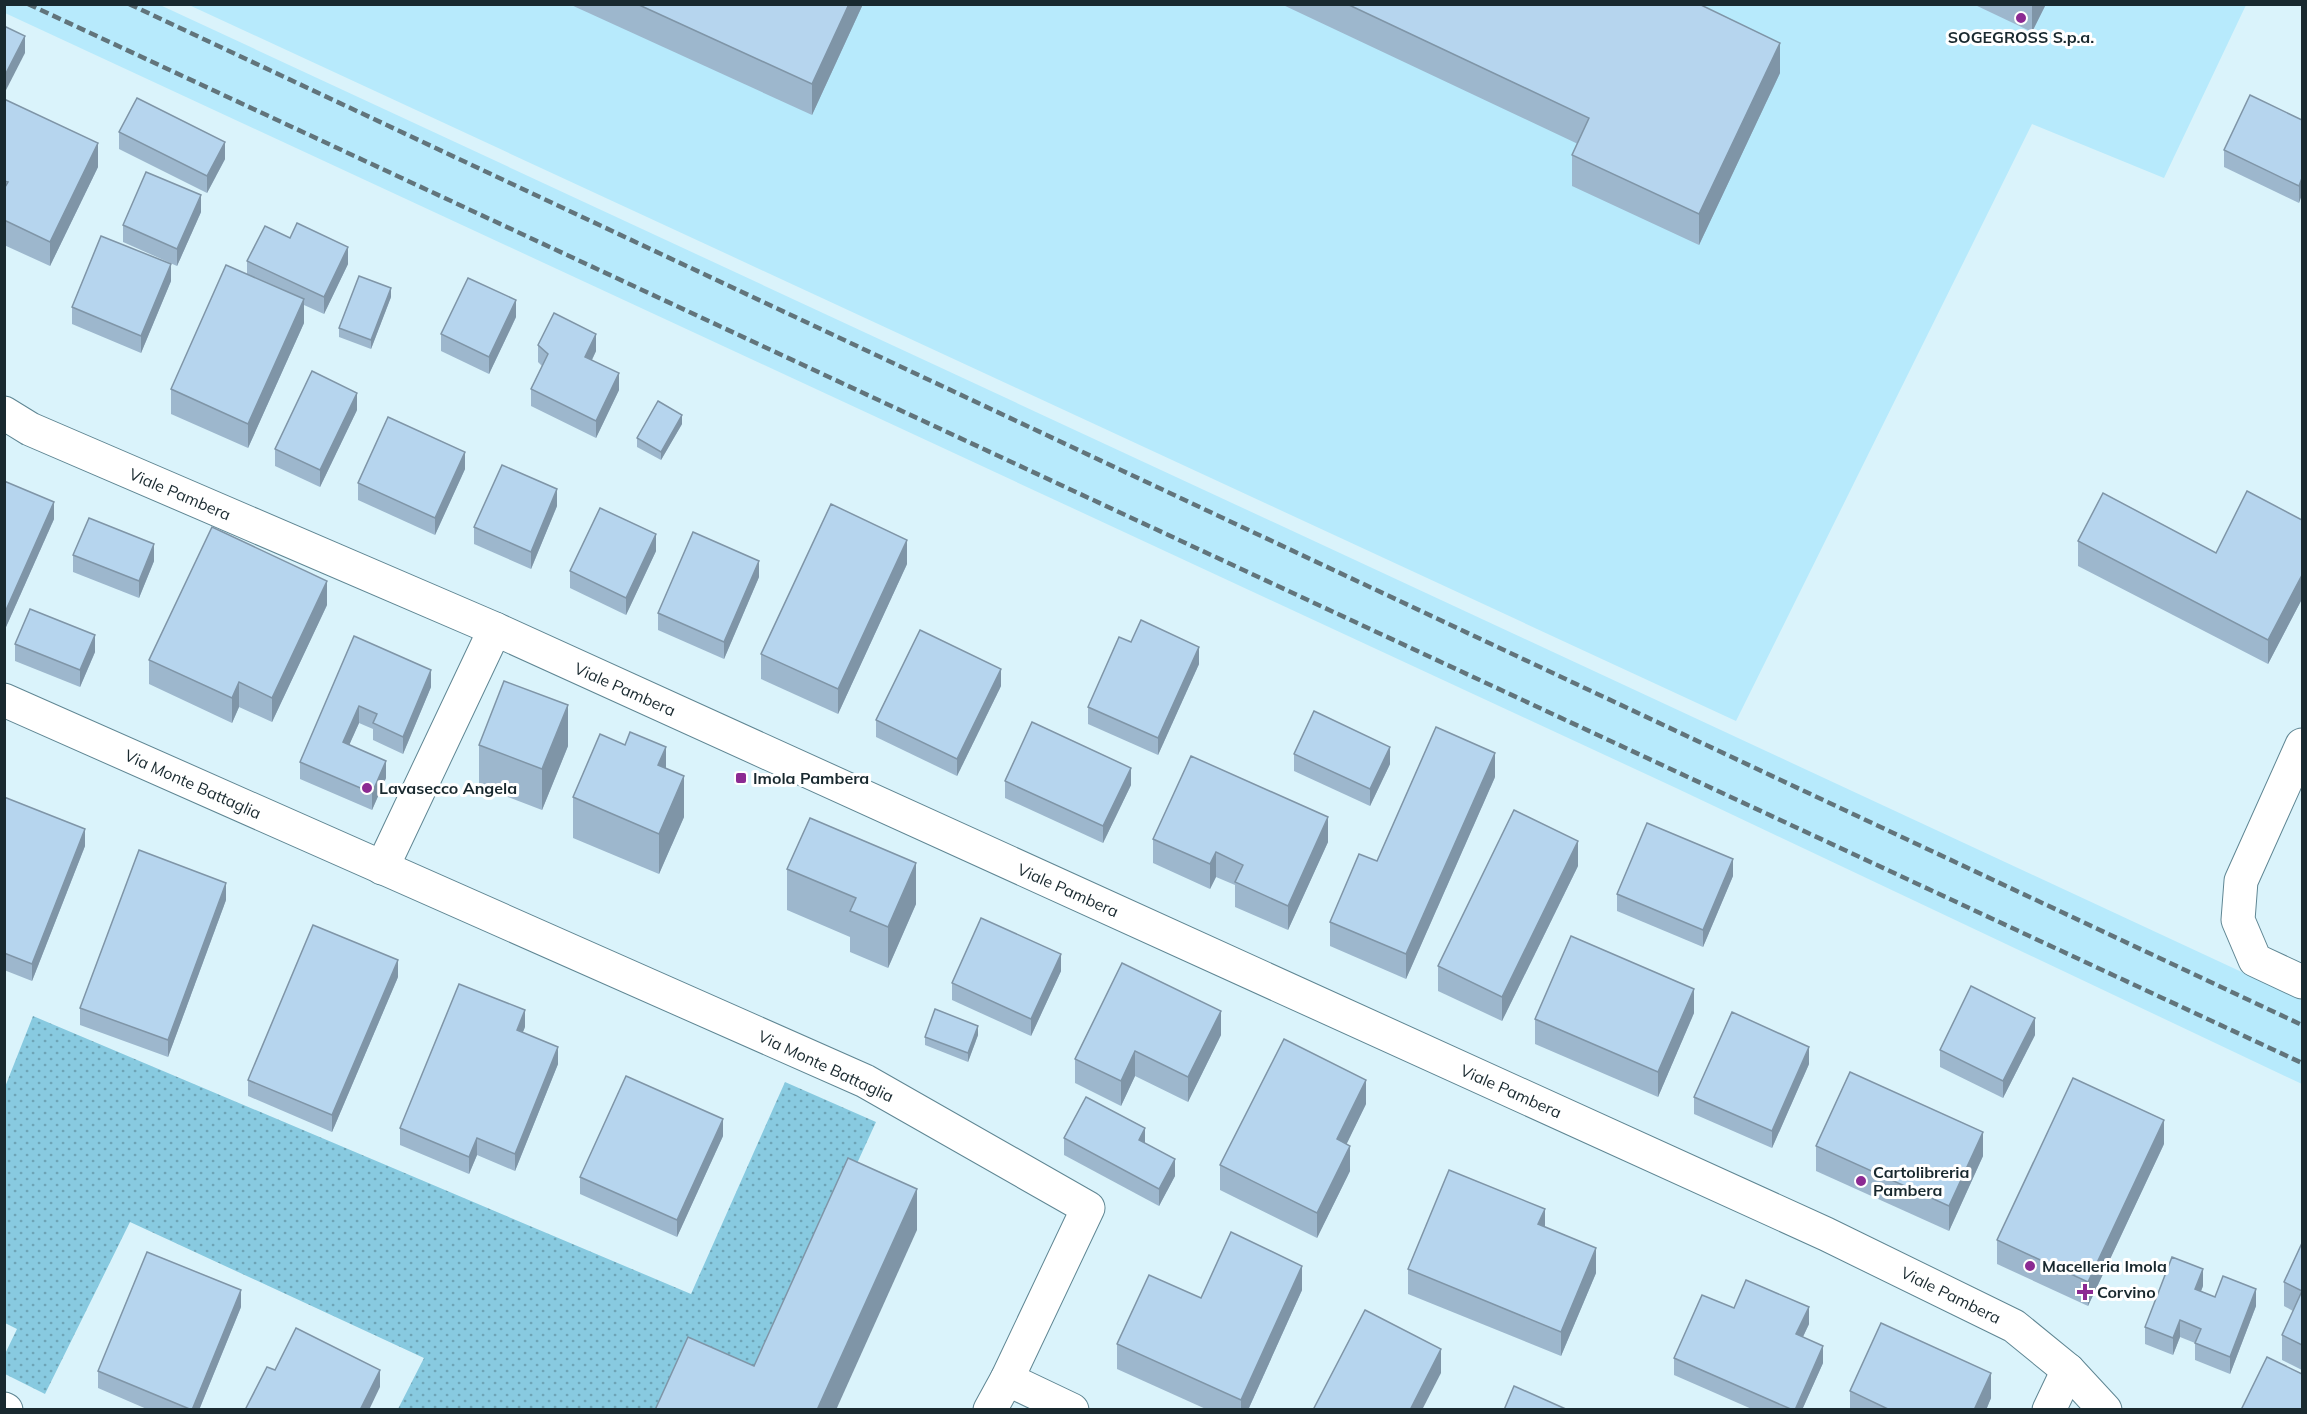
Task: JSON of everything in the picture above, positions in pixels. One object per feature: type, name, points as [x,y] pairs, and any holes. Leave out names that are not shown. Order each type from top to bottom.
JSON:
[{"type":"street","name":"Viale Pambera","points":[[4,413],[30,429],[495,630],[1826,1234],[2014,1326],[2068,1370],[2105,1410]]},
{"type":"street","points":[[382,868],[495,630]]},
{"type":"street","name":"Via Monte Battaglia","points":[[4,700],[865,1081],[1088,1208],[990,1410]]},
{"type":"street","points":[[2302,745],[2241,882],[2238,920],[2255,960],[2302,982]]},
{"type":"street","points":[[2049,1410],[2068,1370]]},
{"type":"street","points":[[1007,1379],[1072,1410]]},
{"type":"shaded area","points":[[5,5],[160,5],[2302,1000],[2302,1084],[1676,788],[5,13]]},
{"type":"shaded area","points":[[189,5],[2246,5],[2164,178],[2032,124],[1736,721]]},
{"type":"shaded area","points":[[33,1016],[691,1294],[785,1082],[876,1122],[752,1392],[662,1409],[398,1409],[424,1358],[130,1222],[45,1394],[5,1374],[4,1356],[17,1329],[5,1323],[5,1087]]},
{"type":"building","points":[[637,4],[849,4],[812,84]]},
{"type":"building","points":[[1347,4],[1699,4],[1780,43],[1699,214],[1572,155],[1589,118]]},
{"type":"building","points":[[4,26],[25,36],[4,77]]},
{"type":"building","points":[[2250,95],[2302,120],[2302,178],[2299,186],[2224,150]]},
{"type":"building","points":[[137,98],[225,142],[207,176],[119,132]]},
{"type":"building","points":[[4,99],[98,143],[50,242],[4,220],[4,189],[8,182],[4,181]]},
{"type":"building","points":[[146,172],[201,195],[177,249],[123,225]]},
{"type":"building","points":[[297,223],[348,247],[324,297],[247,261],[265,226],[290,238]]},
{"type":"building","points":[[101,236],[171,264],[141,336],[72,307]]},
{"type":"building","points":[[226,265],[304,299],[248,424],[171,389]]},
{"type":"building","points":[[359,276],[391,288],[371,340],[339,328]]},
{"type":"building","points":[[468,278],[516,300],[489,357],[441,334]]},
{"type":"building","points":[[554,313],[596,334],[585,357],[619,373],[596,421],[531,389],[548,354],[538,345]]},
{"type":"building","points":[[312,371],[357,393],[320,470],[275,449]]},
{"type":"building","points":[[658,401],[682,415],[661,452],[637,438]]},
{"type":"building","points":[[388,417],[465,452],[435,518],[358,483]]},
{"type":"building","points":[[502,465],[557,489],[531,552],[474,527]]},
{"type":"building","points":[[4,481],[54,502],[6,610],[4,610]]},
{"type":"building","points":[[2247,491],[2302,520],[2302,575],[2268,640],[2078,541],[2103,493],[2216,553]]},
{"type":"building","points":[[831,504],[907,540],[838,689],[761,654]]},
{"type":"building","points":[[600,508],[656,534],[626,598],[570,571]]},
{"type":"building","points":[[89,518],[154,544],[139,581],[73,555]]},
{"type":"building","points":[[212,527],[327,581],[272,698],[239,682],[232,698],[149,660]]},
{"type":"building","points":[[693,532],[759,561],[724,642],[658,613]]},
{"type":"building","points":[[30,609],[95,635],[80,670],[15,644]]},
{"type":"building","points":[[1141,620],[1199,647],[1158,738],[1088,707],[1119,637],[1131,642]]},
{"type":"building","points":[[920,630],[1001,669],[957,759],[876,720]]},
{"type":"building","points":[[354,636],[431,670],[403,737],[373,723],[377,714],[359,706],[343,742],[386,761],[372,793],[300,762]]},
{"type":"building","points":[[504,681],[568,705],[542,769],[479,745]]},
{"type":"building","points":[[1314,711],[1390,747],[1370,789],[1294,754]]},
{"type":"building","points":[[1032,722],[1131,768],[1103,826],[1005,781]]},
{"type":"building","points":[[1436,727],[1495,753],[1406,954],[1330,922],[1359,854],[1377,861]]},
{"type":"building","points":[[630,732],[666,747],[658,765],[684,776],[659,834],[573,797],[600,734],[625,745]]},
{"type":"building","points":[[1191,756],[1328,817],[1288,906],[1235,882],[1243,865],[1216,852],[1210,864],[1153,839]]},
{"type":"building","points":[[4,797],[85,829],[32,964],[4,953]]},
{"type":"building","points":[[1514,810],[1578,841],[1502,997],[1438,966]]},
{"type":"building","points":[[810,818],[916,863],[888,927],[850,911],[856,898],[787,869]]},
{"type":"building","points":[[1647,823],[1733,859],[1703,930],[1617,894]]},
{"type":"building","points":[[139,850],[226,883],[168,1040],[80,1008]]},
{"type":"building","points":[[981,918],[1061,954],[1031,1019],[952,983]]},
{"type":"building","points":[[313,925],[398,960],[332,1115],[248,1080]]},
{"type":"building","points":[[1571,936],[1694,989],[1658,1072],[1535,1019]]},
{"type":"building","points":[[1122,963],[1221,1011],[1188,1077],[1135,1051],[1121,1081],[1075,1059]]},
{"type":"building","points":[[459,984],[525,1010],[517,1030],[558,1047],[515,1154],[477,1138],[469,1157],[400,1128]]},
{"type":"building","points":[[1971,986],[2035,1018],[2003,1081],[1940,1050]]},
{"type":"building","points":[[935,1009],[978,1026],[968,1053],[925,1037]]},
{"type":"building","points":[[1732,1012],[1809,1047],[1772,1131],[1694,1097]]},
{"type":"building","points":[[1284,1039],[1366,1080],[1337,1139],[1350,1146],[1317,1213],[1220,1165]]},
{"type":"building","points":[[1850,1072],[1983,1132],[1949,1206],[1816,1146]]},
{"type":"building","points":[[626,1076],[723,1119],[677,1220],[580,1177]]},
{"type":"building","points":[[2073,1078],[2164,1120],[2088,1282],[1997,1240]]},
{"type":"building","points":[[1086,1097],[1145,1128],[1139,1140],[1175,1159],[1159,1189],[1064,1138]]},
{"type":"building","points":[[848,1158],[917,1189],[817,1410],[655,1410],[688,1337],[754,1366]]},
{"type":"building","points":[[1449,1170],[1545,1209],[1538,1224],[1596,1248],[1561,1332],[1408,1269]]},
{"type":"building","points":[[1231,1232],[1302,1266],[1241,1400],[1117,1344],[1149,1275],[1201,1298]]},
{"type":"building","points":[[2302,1243],[2302,1291],[2284,1282]]},
{"type":"building","points":[[147,1252],[241,1290],[192,1410],[98,1371]]},
{"type":"building","points":[[2172,1257],[2203,1269],[2195,1289],[2215,1297],[2223,1276],[2256,1289],[2230,1357],[2195,1343],[2201,1329],[2180,1320],[2173,1338],[2145,1327]]},
{"type":"building","points":[[1746,1280],[1809,1307],[1796,1334],[1823,1346],[1795,1410],[1674,1358],[1702,1295],[1734,1308]]},
{"type":"building","points":[[2302,1291],[2302,1345],[2282,1335]]},
{"type":"building","points":[[1365,1310],[1441,1349],[1410,1410],[1313,1410]]},
{"type":"building","points":[[1881,1323],[1991,1373],[1974,1410],[1890,1410],[1850,1391]]},
{"type":"building","points":[[296,1328],[380,1370],[360,1410],[245,1410],[267,1367],[275,1370]]},
{"type":"building","points":[[2267,1357],[2302,1374],[2302,1410],[2241,1410]]},
{"type":"building","points":[[1514,1386],[1568,1410],[1504,1410]]},
{"type":"railway","points":[[28,4],[2302,1063]]},
{"type":"railway","points":[[129,4],[2302,1025]]},
{"type":"place","name":"SOGEGROSS S.p.a.","points":[[2021,18]]},
{"type":"place","name":"Imola Pambera","points":[[741,778]]},
{"type":"place","name":"Lavasecco Angela","points":[[367,788]]},
{"type":"place","name":"Cartolibreria Pambera","points":[[1861,1181]]},
{"type":"place","name":"Macelleria Imola","points":[[2030,1266]]},
{"type":"place","name":"Corvino","points":[[2085,1292]]}]
